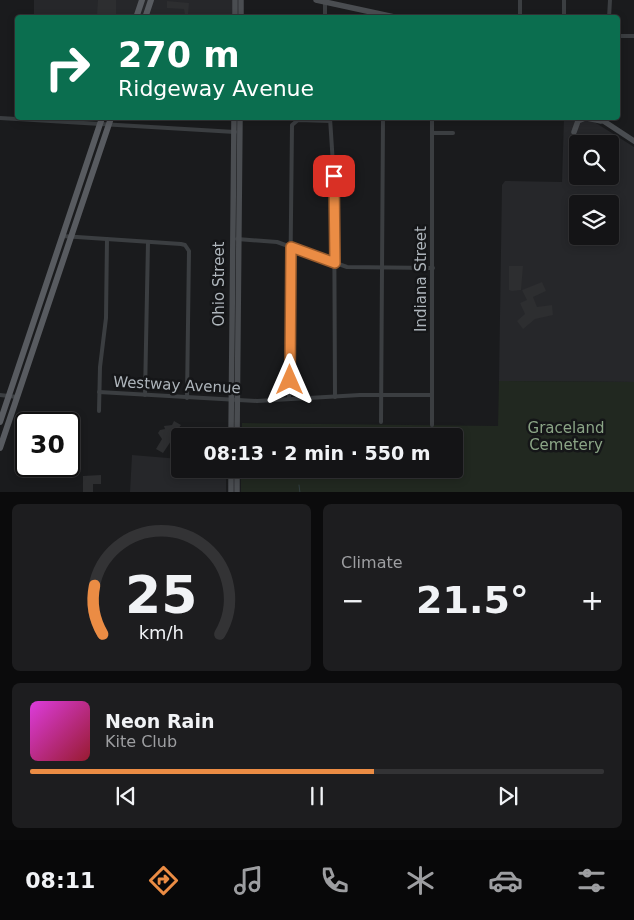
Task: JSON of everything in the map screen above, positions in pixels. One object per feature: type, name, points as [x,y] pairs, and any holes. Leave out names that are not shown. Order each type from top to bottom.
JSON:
[{"type":"main road","points":[[137,15],[142,0]]},
{"type":"main road","points":[[146,15],[152,0]]},
{"type":"main road","points":[[0,422],[101,121]]},
{"type":"main road","points":[[0,448],[110,121]]},
{"type":"street","points":[[316,0],[385,15]]},
{"type":"street","points":[[520,0],[520,15]]},
{"type":"street","points":[[564,0],[564,15]]},
{"type":"street","points":[[609,15],[610,0]]},
{"type":"street","points":[[325,2],[325,15]]},
{"type":"street","points":[[620,36],[634,36]]},
{"type":"street","points":[[0,118],[15,118]]},
{"type":"street","points":[[67,120],[110,121],[237,132]]},
{"type":"street","points":[[234,120],[237,132]]},
{"type":"street","points":[[237,132],[240,120]]},
{"type":"street","points":[[290,399],[292,125],[294,122],[318,120]]},
{"type":"street","points":[[330,120],[334,180],[334,397]]},
{"type":"street","points":[[381,422],[383,120]]},
{"type":"street","name":"Indiana Street","points":[[432,120],[432,425]]},
{"type":"street","points":[[574,132],[578,121],[581,120]]},
{"type":"street","points":[[593,120],[610,125]]},
{"type":"street","points":[[602,120],[634,141]]},
{"type":"street","name":"Ohio Street","points":[[237,132],[235,239],[237,428]]},
{"type":"street","points":[[432,133],[453,133]]},
{"type":"street","points":[[62,236],[181,244],[188,248],[187,398]]},
{"type":"street","points":[[99,411],[100,367],[106,318],[107,239]]},
{"type":"street","points":[[235,239],[271,241],[354,268],[433,268]]},
{"type":"street","points":[[145,395],[148,242]]},
{"type":"street","name":"Westway Avenue","points":[[99,392],[235,400],[432,395]]},
{"type":"street","points":[[0,395],[18,397]]},
{"type":"street","name":"Ohio Street","points":[[233,428],[235,400]]},
{"type":"street","points":[[231,478],[231,492]]},
{"type":"street","points":[[237,478],[237,492]]},
{"type":"shaded area","points":[[34,0],[237,0],[237,15],[34,15]]},
{"type":"shaded area","points":[[564,120],[591,120],[615,135],[569,135],[569,185],[619,185],[619,138],[634,147],[634,382],[499,381],[502,185],[505,181],[562,182]]},
{"type":"shaded area","points":[[132,455],[171,458],[171,478],[226,478],[226,492],[130,492]]},
{"type":"green space","name":"Graceland Cemetery","points":[[499,381],[634,382],[634,492],[241,492],[241,478],[463,478],[463,428],[242,428],[242,423],[498,426]]},
{"type":"building","points":[[98,0],[116,0],[116,15],[97,15]]},
{"type":"building","points":[[167,1],[189,3],[188,15],[185,15],[184,9],[167,8]]},
{"type":"building","points":[[509,266],[523,266],[521,290],[509,290]]},
{"type":"building","points":[[542,282],[546,291],[533,297],[537,307],[552,305],[553,315],[535,319],[523,329],[517,321],[525,314],[520,303],[527,300],[522,290]]},
{"type":"building","points":[[174,421],[181,425],[179,428],[171,428],[171,441],[163,453],[156,449],[162,439],[158,433],[160,430],[165,429],[164,426],[172,425]]},
{"type":"building","points":[[101,475],[101,484],[93,484],[93,492],[83,492],[83,476]]},
{"type":"waterway","points":[[299,485],[300,492]]},
{"type":"route","points":[[290,380],[291,247],[335,263],[334,176]]}]
